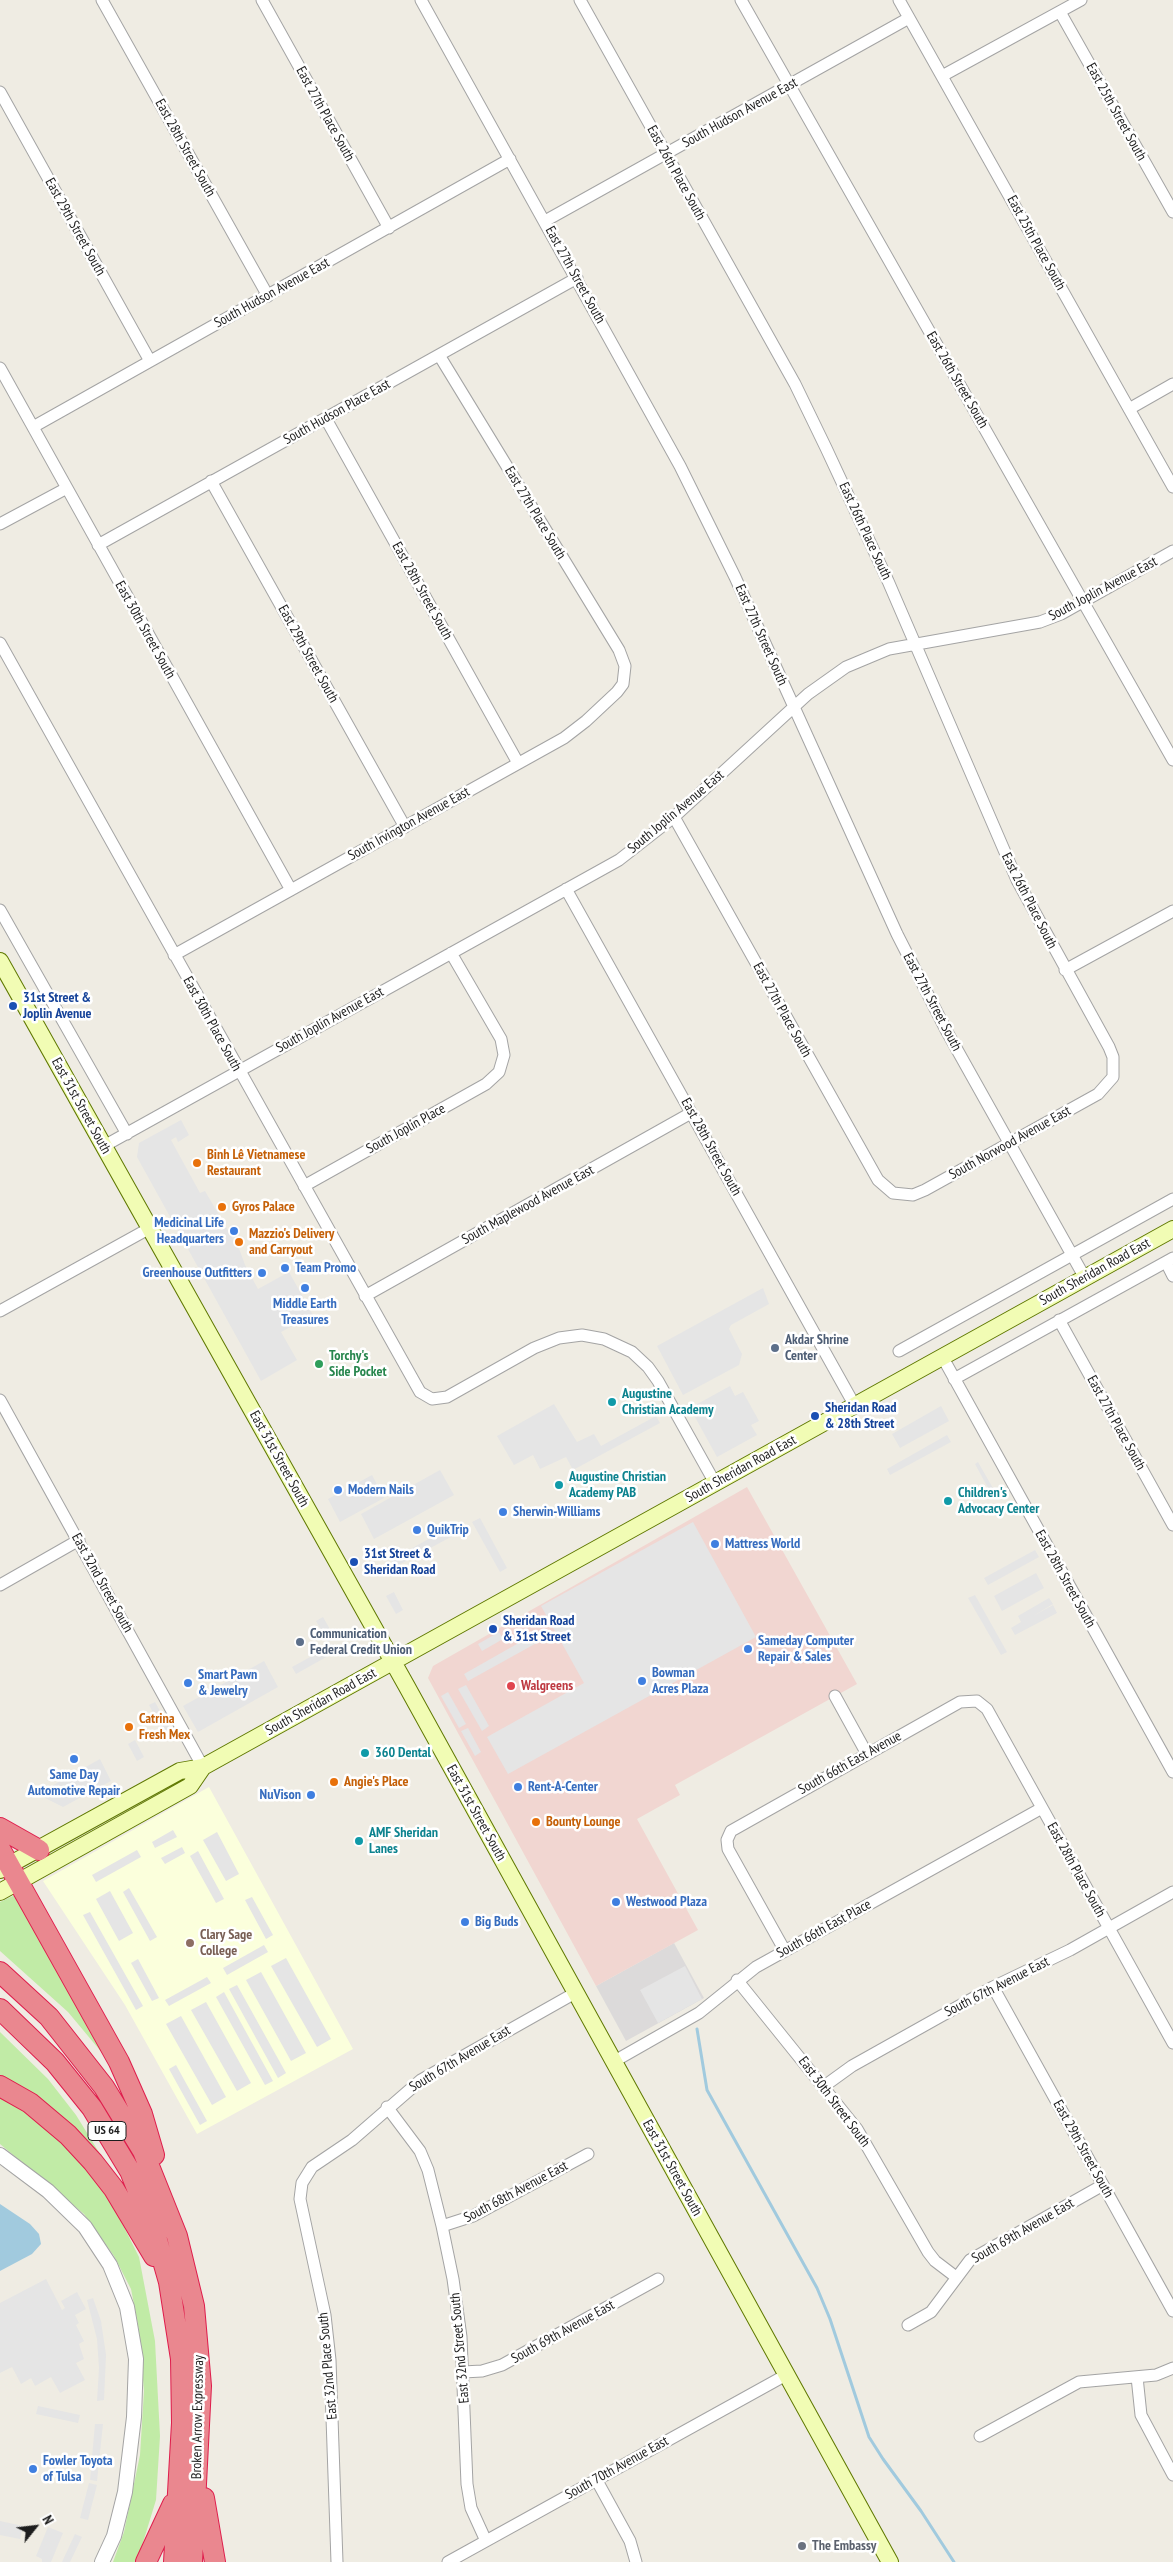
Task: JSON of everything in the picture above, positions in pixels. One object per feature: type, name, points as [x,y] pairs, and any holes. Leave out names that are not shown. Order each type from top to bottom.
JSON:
[{"type":"highway","points":[[0,1828],[38,1850]]},
{"type":"highway","points":[[7,1866],[119,2062],[142,2114],[177,2236]]},
{"type":"highway","name":"Broken Arrow Expressway","points":[[0,1972],[49,2017],[104,2087],[143,2151],[177,2236],[194,2306],[201,2386],[192,2562]]},
{"type":"highway","name":"Broken Arrow Expressway","points":[[0,2009],[55,2062],[92,2108],[111,2138],[145,2205],[169,2282],[181,2359],[182,2422],[174,2562]]},
{"type":"highway","points":[[0,2086],[30,2103],[68,2135],[93,2162],[114,2189],[169,2282]]},
{"type":"highway","points":[[198,2464],[214,2562]]},
{"type":"highway","points":[[146,2562],[178,2496]]},
{"type":"main road","name":"East 31st Street South","points":[[0,961],[392,1662],[890,2562]]},
{"type":"main road","name":"South Sheridan Road East","points":[[0,1892],[7,1866],[180,1771],[203,1767],[1173,1229]]},
{"type":"main road","name":"South Sheridan Road East","points":[[7,1866],[190,1786],[203,1767]]},
{"type":"street","name":"East 28th Street South","points":[[102,0],[268,296]]},
{"type":"street","name":"East 27th Place South","points":[[262,0],[389,228]]},
{"type":"street","name":"East 27th Street South","points":[[421,0],[577,278],[708,520],[897,934],[946,1030],[1085,1278]]},
{"type":"street","name":"East 26th Place South","points":[[580,0],[795,384],[884,572],[1017,880],[1109,1047],[1113,1057],[1113,1076]]},
{"type":"street","name":"East 26th Street South","points":[[741,0],[788,86],[1084,601],[1173,760]]},
{"type":"street","name":"East 25th Place South","points":[[899,0],[1173,486]]},
{"type":"street","points":[[942,76],[1081,0]]},
{"type":"street","name":"East 25th Street South","points":[[1060,12],[1173,212]]},
{"type":"street","name":"South Hudson Avenue East","points":[[545,221],[909,18]]},
{"type":"street","name":"East 29th Street South","points":[[0,92],[150,361]]},
{"type":"street","name":"South Hudson Avenue East","points":[[33,427],[510,159]]},
{"type":"street","name":"South Hudson Place East","points":[[98,545],[577,278]]},
{"type":"street","name":"East 27th Place South","points":[[439,355],[619,650],[624,673]]},
{"type":"street","name":"East 30th Street South","points":[[0,368],[291,890]]},
{"type":"street","points":[[1129,409],[1173,384]]},
{"type":"street","name":"East 28th Street South","points":[[326,419],[518,763]]},
{"type":"street","name":"East 29th Street South","points":[[211,481],[405,827]]},
{"type":"street","points":[[0,524],[67,488]]},
{"type":"street","name":"South Joplin Avenue East","points":[[104,1146],[619,860],[674,817],[828,677],[846,667],[889,649],[1040,622],[1084,601],[1173,552]]},
{"type":"street","name":"East 30th Place South","points":[[0,643],[414,1384],[425,1396],[432,1399],[447,1397],[534,1348],[559,1338],[582,1335],[616,1344],[632,1352],[644,1363],[658,1381],[715,1483]]},
{"type":"street","name":"South Irvington Avenue East","points":[[174,955],[564,738],[586,722],[617,692],[623,684],[624,673]]},
{"type":"street","name":"East 27th Place South","points":[[674,817],[878,1180],[887,1190],[899,1195]]},
{"type":"street","name":"East 28th Street South","points":[[566,889],[855,1406]]},
{"type":"street","name":"East 31st Street South","points":[[0,910],[127,1134]]},
{"type":"street","points":[[1065,970],[1173,911]]},
{"type":"street","name":"South Joplin Place","points":[[304,1186],[495,1078],[502,1066],[504,1055],[501,1040],[452,953]]},
{"type":"street","name":"South Norwood Avenue East","points":[[899,1195],[913,1195],[925,1190],[1010,1144],[1098,1094],[1113,1076]]},
{"type":"street","name":"South Maplewood Avenue East","points":[[365,1296],[691,1113]]},
{"type":"street","name":"South Sheridan Road East","points":[[899,1351],[1173,1199]]},
{"type":"street","points":[[0,1311],[150,1228]]},
{"type":"street","points":[[1169,1260],[1173,1276]]},
{"type":"street","name":"South Sheridan Road East","points":[[954,1379],[1169,1260]]},
{"type":"street","name":"East 27th Place South","points":[[1059,1320],[1173,1525]]},
{"type":"street","name":"East 28th Street South","points":[[943,1358],[1173,1772]]},
{"type":"street","name":"East 32nd Street South","points":[[0,1400],[203,1767]]},
{"type":"street","points":[[0,1585],[79,1540]]},
{"type":"street","points":[[835,1696],[867,1754]]},
{"type":"street","name":"South 66th East Avenue","points":[[784,1951],[730,1854],[727,1844],[728,1836],[738,1825],[960,1702],[977,1700]]},
{"type":"street","name":"East 28th Place South","points":[[977,1700],[987,1709],[1173,2043]]},
{"type":"street","name":"South 66th East Place","points":[[613,2062],[699,2013],[738,1980],[784,1951],[1042,1808]]},
{"type":"street","name":"South 67th Avenue East","points":[[824,2087],[856,2063],[993,1987],[1058,1956],[1173,1892]]},
{"type":"street","name":"East 30th Street South","points":[[738,1980],[864,2139],[928,2252],[940,2265],[956,2277]]},
{"type":"street","name":"East 29th Street South","points":[[993,1987],[1173,2311]]},
{"type":"street","name":"South 67th Avenue East","points":[[306,2174],[320,2161],[357,2136],[387,2108],[428,2076],[575,1993]]},
{"type":"street","name":"East 32nd Street South","points":[[387,2108],[404,2127],[420,2151],[428,2170],[442,2226],[458,2308],[464,2372],[467,2484],[471,2508],[486,2541]]},
{"type":"street","points":[[0,2154],[48,2192],[85,2227],[110,2265],[127,2307],[136,2359],[134,2417],[125,2492],[114,2536],[102,2562]]},
{"type":"street","name":"South 68th Avenue East","points":[[442,2226],[473,2216],[588,2154]]},
{"type":"street","name":"East 32nd Place South","points":[[306,2174],[302,2183],[300,2199],[327,2333],[338,2562]]},
{"type":"street","name":"South 69th Avenue East","points":[[908,2325],[931,2312],[956,2277],[973,2258],[1103,2185]]},
{"type":"street","name":"South 69th Avenue East","points":[[464,2372],[482,2371],[502,2365],[658,2279]]},
{"type":"street","points":[[980,2436],[1079,2382],[1156,2375],[1173,2368]]},
{"type":"street","name":"South 70th Avenue East","points":[[448,2562],[786,2375]]},
{"type":"street","points":[[1137,2377],[1141,2415],[1173,2474]]},
{"type":"street","points":[[596,2479],[630,2541],[636,2562]]},
{"type":"shaded area","points":[[181,1120],[189,1135],[178,1142],[176,1137],[171,1140],[200,1193],[205,1191],[240,1251],[258,1289],[289,1272],[313,1315],[281,1332],[297,1360],[261,1381],[137,1157],[139,1143]]},
{"type":"shaded area","points":[[763,1288],[769,1304],[731,1325],[729,1329],[742,1354],[739,1365],[683,1395],[657,1346]]},
{"type":"shaded area","points":[[730,1386],[735,1396],[743,1392],[759,1421],[751,1425],[757,1435],[717,1457],[690,1408]]},
{"type":"shaded area","points":[[554,1404],[577,1442],[594,1434],[601,1446],[656,1416],[660,1423],[573,1470],[566,1457],[540,1469],[533,1455],[514,1465],[497,1436]]},
{"type":"shaded area","points":[[941,1406],[949,1421],[900,1448],[892,1434]]},
{"type":"shaded area","points":[[947,1435],[951,1442],[890,1475],[887,1469]]},
{"type":"shaded area","points":[[978,1462],[998,1497],[994,1499],[975,1464]]},
{"type":"shaded area","points":[[440,1470],[454,1495],[374,1539],[361,1514]]},
{"type":"shaded area","points":[[372,1475],[384,1498],[340,1522],[328,1499]]},
{"type":"shaded area","name":"Bowman Acres Plaza","points":[[747,1487],[857,1684],[675,1785],[680,1795],[637,1819],[698,1930],[596,1986],[428,1678],[433,1666]]},
{"type":"shaded area","points":[[480,1518],[507,1568],[500,1572],[472,1522]]},
{"type":"shaded area","points":[[693,1522],[756,1637],[508,1774],[487,1737],[584,1683],[541,1606]]},
{"type":"shaded area","points":[[457,1523],[462,1531],[395,1567],[391,1560]]},
{"type":"shaded area","points":[[1035,1550],[1039,1557],[988,1585],[984,1578]]},
{"type":"shaded area","points":[[1036,1573],[1044,1588],[1002,1611],[994,1596]]},
{"type":"shaded area","points":[[394,1592],[403,1610],[396,1614],[386,1596]]},
{"type":"shaded area","points":[[975,1595],[1007,1652],[1001,1655],[968,1598]]},
{"type":"shaded area","points":[[1049,1598],[1053,1604],[1033,1616],[1053,1605],[1057,1613],[1015,1635],[1011,1628],[1021,1622],[1018,1616]]},
{"type":"shaded area","points":[[323,1617],[335,1638],[328,1642],[316,1621]]},
{"type":"shaded area","points":[[499,1632],[503,1639],[482,1651],[478,1644]]},
{"type":"shaded area","points":[[538,1632],[542,1640],[468,1681],[464,1674]]},
{"type":"shaded area","points":[[334,1644],[337,1651],[296,1674],[292,1667]]},
{"type":"shaded area","points":[[264,1661],[278,1687],[198,1732],[183,1706]]},
{"type":"shaded area","points":[[466,1685],[489,1726],[482,1731],[458,1689]]},
{"type":"shaded area","points":[[448,1692],[466,1724],[459,1728],[441,1696]]},
{"type":"shaded area","points":[[155,1702],[171,1731],[165,1734],[149,1705]]},
{"type":"shaded area","points":[[468,1728],[481,1752],[475,1756],[461,1731]]},
{"type":"shaded area","points":[[135,1740],[144,1757],[137,1761],[128,1744]]},
{"type":"shaded area","points":[[100,1759],[111,1781],[63,1807],[37,1794]]},
{"type":"shaded area","name":"Clary Sage College","points":[[209,1787],[353,2049],[197,2134],[125,2005],[43,1881]]},
{"type":"shaded area","points":[[173,1830],[177,1837],[155,1848],[152,1842]]},
{"type":"shaded area","points":[[217,1832],[239,1874],[226,1881],[203,1840]]},
{"type":"shaded area","points":[[182,1847],[185,1853],[165,1864],[161,1858]]},
{"type":"shaded area","points":[[137,1850],[141,1857],[96,1882],[92,1875]]},
{"type":"shaded area","points":[[198,1851],[224,1899],[216,1903],[190,1856]]},
{"type":"shaded area","points":[[129,1888],[157,1937],[150,1941],[123,1892]]},
{"type":"shaded area","points":[[110,1891],[133,1933],[119,1941],[96,1899]]},
{"type":"shaded area","points":[[252,1897],[273,1935],[266,1939],[245,1900]]},
{"type":"shaded area","points":[[90,1912],[143,2006],[136,2010],[83,1915]]},
{"type":"shaded area","points":[[674,1943],[704,1998],[626,2041],[596,1986]]},
{"type":"shaded area","points":[[264,1945],[268,1952],[227,1975],[223,1968]]},
{"type":"shaded area","points":[[286,1958],[331,2039],[317,2047],[271,1966]]},
{"type":"shaded area","points":[[138,1959],[159,1998],[152,2001],[131,1963]]},
{"type":"shaded area","points":[[685,1966],[702,1999],[658,2023],[640,1990]]},
{"type":"shaded area","points":[[261,1972],[306,2053],[291,2061],[246,1980]]},
{"type":"shaded area","points":[[207,1977],[211,1983],[169,2006],[165,2000]]},
{"type":"shaded area","points":[[237,1985],[286,2073],[278,2078],[229,1989]]},
{"type":"shaded area","points":[[224,1992],[273,2081],[265,2085],[216,1997]]},
{"type":"shaded area","points":[[206,2002],[251,2083],[237,2091],[191,2010]]},
{"type":"shaded area","points":[[181,2016],[226,2097],[212,2105],[166,2024]]},
{"type":"shaded area","points":[[176,2065],[207,2121],[200,2125],[169,2069]]},
{"type":"shaded area","points":[[46,2279],[62,2310],[65,2308],[61,2301],[77,2292],[86,2309],[75,2315],[79,2323],[76,2325],[84,2341],[79,2344],[84,2359],[76,2363],[85,2380],[60,2393],[51,2377],[35,2386],[31,2378],[21,2384],[12,2367],[0,2373],[0,2303]]},
{"type":"shaded area","points":[[93,2298],[101,2321],[106,2355],[104,2400],[97,2401],[99,2368],[97,2339],[87,2300]]},
{"type":"shaded area","points":[[38,2406],[80,2415],[78,2423],[36,2414]]},
{"type":"shaded area","points":[[95,2424],[103,2424],[97,2481],[90,2480]]},
{"type":"shaded area","points":[[89,2483],[97,2485],[88,2520],[80,2518]]},
{"type":"shaded area","points":[[0,2521],[23,2526],[20,2539],[0,2535]]},
{"type":"shaded area","points":[[48,2527],[63,2533],[51,2562],[42,2562],[42,2559],[36,2556]]},
{"type":"shaded area","points":[[75,2534],[82,2537],[70,2562],[62,2562]]},
{"type":"green space","points":[[15,1895],[113,2066],[68,2012],[0,1951],[0,1902]]},
{"type":"green space","points":[[0,2032],[48,2079],[76,2115],[108,2167],[0,2080]]},
{"type":"green space","points":[[0,2096],[31,2113],[78,2157],[105,2189],[139,2257],[155,2341],[160,2436],[156,2500],[137,2562],[113,2562],[124,2532],[140,2455],[144,2391],[138,2325],[131,2289],[114,2256],[84,2214],[0,2144]]},
{"type":"water","points":[[0,2204],[30,2224],[39,2234],[41,2244],[32,2254],[0,2271]]},
{"type":"waterway","points":[[697,2029],[707,2090],[817,2288],[830,2319],[869,2437],[954,2562]]},
{"type":"place","name":"31st Street & Joplin Avenue","points":[[13,1006]]},
{"type":"place","name":"Binh Lê Vietnamese Restaurant","points":[[197,1163]]},
{"type":"place","name":"Gyros Palace","points":[[222,1207]]},
{"type":"place","name":"Medicinal Life Headquarters","points":[[234,1231]]},
{"type":"place","name":"Mazzio's Delivery and Carryout","points":[[239,1242]]},
{"type":"place","name":"Team Promo","points":[[285,1268]]},
{"type":"place","name":"Greenhouse Outfitters","points":[[262,1273]]},
{"type":"place","name":"Middle Earth Treasures","points":[[305,1288]]},
{"type":"place","name":"Akdar Shrine Center","points":[[775,1348]]},
{"type":"place","name":"Torchy's Side Pocket","points":[[319,1364]]},
{"type":"place","name":"Augustine Christian Academy","points":[[612,1402]]},
{"type":"place","name":"Sheridan Road & 28th Street","points":[[815,1416]]},
{"type":"place","name":"Augustine Christian Academy PAB","points":[[559,1485]]},
{"type":"place","name":"Modern Nails","points":[[338,1490]]},
{"type":"place","name":"Children's Advocacy Center","points":[[948,1501]]},
{"type":"place","name":"Sherwin-Williams","points":[[503,1512]]},
{"type":"place","name":"QuikTrip","points":[[417,1530]]},
{"type":"place","name":"Mattress World","points":[[715,1544]]},
{"type":"place","name":"31st Street & Sheridan Road","points":[[354,1562]]},
{"type":"place","name":"Sheridan Road & 31st Street","points":[[493,1629]]},
{"type":"place","name":"Communication Federal Credit Union","points":[[300,1642]]},
{"type":"place","name":"Sameday Computer Repair & Sales","points":[[748,1649]]},
{"type":"place","name":"Bowman Acres Plaza","points":[[642,1681]]},
{"type":"place","name":"Smart Pawn & Jewelry","points":[[188,1683]]},
{"type":"place","name":"Walgreens","points":[[511,1686]]},
{"type":"place","name":"Catrina Fresh Mex","points":[[129,1727]]},
{"type":"place","name":"360 Dental","points":[[365,1753]]},
{"type":"place","name":"Same Day Automotive Repair","points":[[74,1759]]},
{"type":"place","name":"Angie's Place","points":[[334,1782]]},
{"type":"place","name":"Rent-A-Center","points":[[518,1787]]},
{"type":"place","name":"NuVison","points":[[311,1795]]},
{"type":"place","name":"Bounty Lounge","points":[[536,1822]]},
{"type":"place","name":"AMF Sheridan Lanes","points":[[359,1841]]},
{"type":"place","name":"Westwood Plaza","points":[[616,1902]]},
{"type":"place","name":"Big Buds","points":[[465,1922]]},
{"type":"place","name":"Clary Sage College","points":[[190,1943]]},
{"type":"place","name":"Fowler Toyota of Tulsa","points":[[33,2469]]},
{"type":"place","name":"The Embassy","points":[[802,2546]]}]
